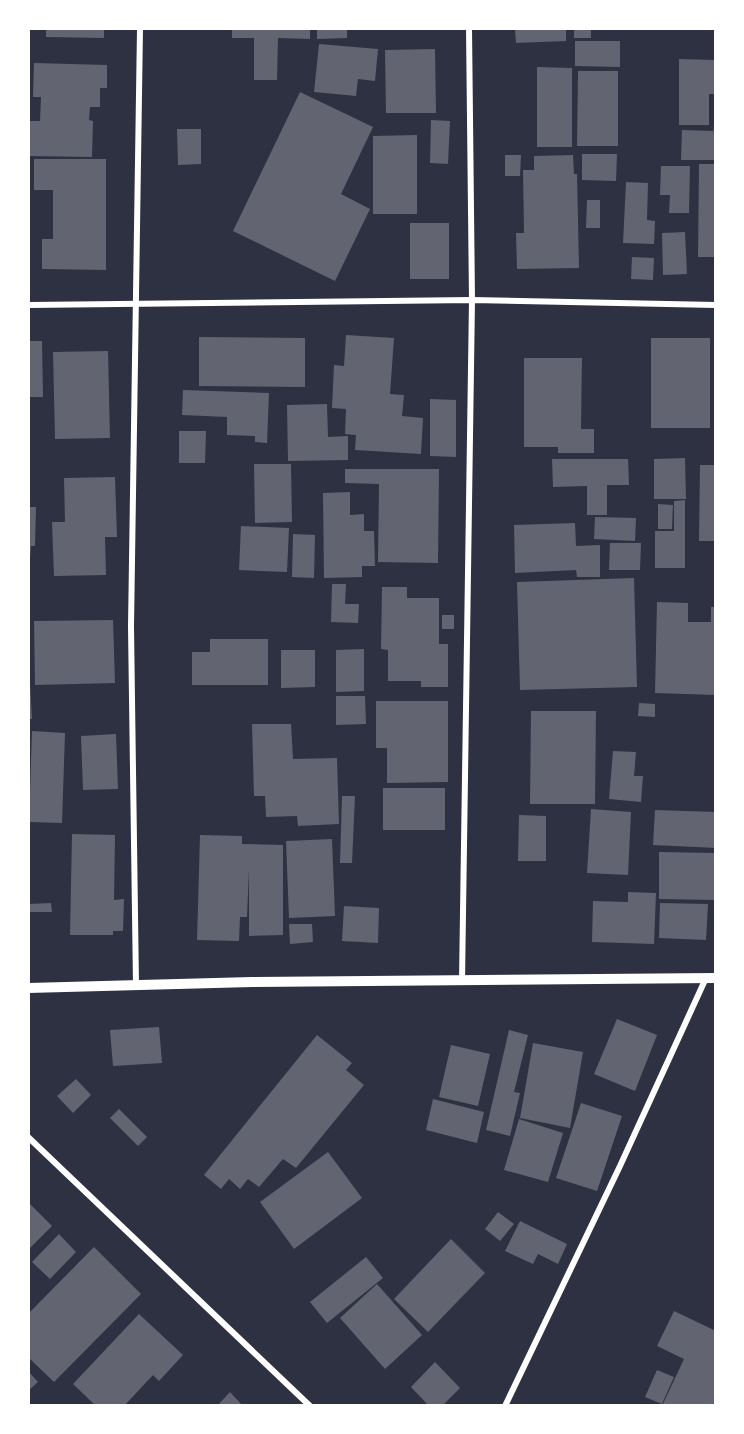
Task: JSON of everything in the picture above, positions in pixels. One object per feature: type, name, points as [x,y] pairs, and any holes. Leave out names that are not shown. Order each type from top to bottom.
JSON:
[{"type":"street","points":[[136,986],[131,627],[140,28]]},
{"type":"street","points":[[462,981],[472,300],[469,28]]},
{"type":"street","points":[[28,305],[472,300],[716,305]]},
{"type":"street","points":[[28,988],[252,982],[711,978],[505,1406]]},
{"type":"street","points":[[28,1137],[310,1406]]},
{"type":"building","points":[[46,28],[104,28],[104,38],[46,37]]},
{"type":"building","points":[[232,28],[310,28],[310,39],[278,38],[277,80],[254,80],[254,38],[232,38]]},
{"type":"building","points":[[317,28],[347,28],[347,38],[317,39]]},
{"type":"building","points":[[566,28],[566,41],[516,43],[515,29]]},
{"type":"building","points":[[574,28],[591,28],[591,38],[574,38]]},
{"type":"building","points":[[575,41],[620,41],[620,67],[575,66]]},
{"type":"building","points":[[319,44],[378,49],[375,81],[358,79],[356,96],[314,92]]},
{"type":"building","points":[[435,49],[436,113],[386,113],[385,50]]},
{"type":"building","points":[[679,59],[716,60],[716,94],[709,94],[709,125],[679,125]]},
{"type":"building","points":[[34,63],[107,65],[107,88],[100,88],[100,107],[90,107],[89,120],[93,121],[92,157],[30,156],[30,121],[40,121],[41,97],[33,97]]},
{"type":"building","points":[[537,67],[572,68],[572,147],[537,147]]},
{"type":"building","points":[[578,71],[618,71],[618,146],[577,146]]},
{"type":"building","points":[[300,92],[373,127],[341,194],[370,209],[335,281],[233,231]]},
{"type":"building","points":[[431,120],[450,121],[448,164],[430,163]]},
{"type":"building","points":[[713,124],[716,160],[681,160],[682,130],[713,131]]},
{"type":"building","points":[[177,129],[201,129],[201,164],[178,165]]},
{"type":"building","points":[[417,135],[417,214],[373,214],[373,136]]},
{"type":"building","points":[[582,154],[617,154],[616,181],[582,180]]},
{"type":"building","points":[[505,155],[521,155],[520,176],[505,176]]},
{"type":"building","points":[[573,155],[574,174],[577,174],[579,268],[517,269],[516,233],[524,233],[523,170],[534,170],[534,156]]},
{"type":"building","points":[[34,159],[106,159],[106,270],[42,269],[42,239],[53,239],[53,190],[34,190]]},
{"type":"building","points":[[699,164],[716,164],[716,257],[698,257]]},
{"type":"building","points":[[661,166],[690,166],[689,213],[669,213],[670,195],[660,195]]},
{"type":"building","points":[[626,182],[648,183],[647,220],[655,221],[654,244],[623,243]]},
{"type":"building","points":[[587,200],[600,200],[600,228],[586,228]]},
{"type":"building","points":[[410,223],[449,223],[449,279],[410,279]]},
{"type":"building","points":[[685,232],[687,274],[663,275],[662,233]]},
{"type":"building","points":[[632,257],[654,258],[653,280],[631,279]]},
{"type":"building","points":[[346,335],[394,338],[390,394],[404,395],[402,416],[423,418],[421,454],[355,450],[356,435],[345,434],[346,409],[332,408],[334,365],[344,366]]},
{"type":"building","points":[[199,337],[305,338],[305,387],[199,386]]},
{"type":"building","points":[[651,338],[710,338],[710,428],[651,428]]},
{"type":"building","points":[[28,341],[42,341],[43,397],[28,397]]},
{"type":"building","points":[[108,351],[110,438],[55,439],[53,352]]},
{"type":"building","points":[[524,358],[582,358],[581,429],[594,429],[594,453],[558,453],[558,447],[524,447]]},
{"type":"building","points":[[183,390],[269,393],[267,443],[255,442],[255,436],[227,435],[227,417],[182,415]]},
{"type":"building","points":[[430,399],[456,400],[456,457],[430,456]]},
{"type":"building","points":[[327,404],[328,437],[348,436],[348,460],[288,461],[287,405]]},
{"type":"building","points":[[179,431],[206,431],[205,463],[179,463]]},
{"type":"building","points":[[685,458],[686,499],[654,499],[654,459]]},
{"type":"building","points":[[552,459],[628,459],[629,485],[607,485],[607,515],[587,515],[587,486],[553,487]]},
{"type":"building","points":[[254,464],[291,464],[292,522],[255,523]]},
{"type":"building","points":[[700,465],[716,465],[716,541],[699,541]]},
{"type":"building","points":[[345,469],[439,469],[438,563],[378,562],[379,484],[345,483]]},
{"type":"building","points":[[115,477],[117,537],[105,537],[106,575],[54,576],[52,522],[65,522],[64,478]]},
{"type":"building","points":[[350,492],[350,515],[364,514],[364,531],[374,531],[375,566],[362,566],[362,577],[324,578],[323,493]]},
{"type":"building","points":[[685,500],[685,568],[655,568],[655,531],[674,531],[674,501]]},
{"type":"building","points":[[658,504],[673,505],[672,529],[658,529]]},
{"type":"building","points":[[28,507],[36,507],[35,546],[31,546],[30,558]]},
{"type":"building","points":[[595,517],[636,518],[635,541],[594,539]]},
{"type":"building","points":[[575,523],[576,546],[600,545],[600,577],[577,577],[576,570],[515,573],[514,525]]},
{"type":"building","points":[[241,526],[289,528],[287,572],[239,570]]},
{"type":"building","points":[[293,534],[315,535],[314,578],[292,577]]},
{"type":"building","points":[[610,543],[641,543],[640,570],[609,570]]},
{"type":"building","points":[[634,578],[637,687],[520,690],[517,582]]},
{"type":"building","points":[[332,584],[346,584],[345,604],[359,604],[358,623],[331,622]]},
{"type":"building","points":[[382,587],[407,587],[407,598],[439,598],[439,644],[448,644],[448,687],[421,687],[421,681],[388,681],[388,650],[381,649]]},
{"type":"building","points":[[657,602],[688,603],[688,622],[711,622],[711,607],[716,607],[716,695],[655,693]]},
{"type":"building","points":[[442,615],[454,615],[454,629],[442,629]]},
{"type":"building","points":[[113,620],[115,683],[35,685],[34,621]]},
{"type":"building","points":[[210,639],[268,639],[268,685],[192,685],[192,652],[210,652]]},
{"type":"building","points":[[364,649],[364,691],[336,692],[336,650]]},
{"type":"building","points":[[281,650],[315,650],[315,687],[281,688]]},
{"type":"building","points":[[28,682],[30,682],[32,719],[28,719]]},
{"type":"building","points":[[336,696],[365,696],[366,724],[336,725]]},
{"type":"building","points":[[376,701],[448,701],[448,782],[387,783],[387,748],[376,748]]},
{"type":"building","points":[[639,703],[655,704],[655,717],[638,716]]},
{"type":"building","points":[[531,711],[596,711],[595,804],[530,804]]},
{"type":"building","points":[[252,724],[291,724],[293,759],[337,758],[339,824],[298,826],[297,816],[266,817],[265,796],[254,796]]},
{"type":"building","points":[[32,731],[65,733],[62,823],[29,822]]},
{"type":"building","points":[[116,734],[118,789],[83,790],[81,736]]},
{"type":"building","points":[[613,751],[636,752],[634,776],[643,776],[641,802],[609,799]]},
{"type":"building","points":[[383,788],[445,788],[445,830],[383,830]]},
{"type":"building","points":[[342,796],[355,796],[352,863],[340,863]]},
{"type":"building","points":[[591,809],[631,812],[628,875],[587,873]]},
{"type":"building","points":[[655,810],[716,812],[716,848],[653,845]]},
{"type":"building","points":[[519,815],[546,816],[546,861],[518,861]]},
{"type":"building","points":[[72,834],[115,835],[114,900],[124,899],[123,931],[113,931],[113,935],[70,935]]},
{"type":"building","points":[[200,835],[242,836],[242,844],[283,845],[283,935],[249,936],[249,869],[247,917],[240,917],[239,941],[197,940]]},
{"type":"building","points":[[332,839],[335,916],[289,918],[286,841]]},
{"type":"building","points":[[659,852],[716,853],[716,900],[659,899]]},
{"type":"building","points":[[628,892],[656,893],[654,944],[592,942],[593,901],[628,902]]},
{"type":"building","points":[[51,903],[52,912],[28,912],[28,904]]},
{"type":"building","points":[[660,903],[708,904],[706,940],[659,938]]},
{"type":"building","points":[[344,906],[379,908],[378,943],[342,941]]},
{"type":"building","points":[[289,924],[312,924],[313,942],[290,944]]},
{"type":"building","points":[[617,1019],[657,1035],[635,1091],[594,1074]]},
{"type":"building","points":[[159,1027],[162,1063],[113,1066],[110,1030]]},
{"type":"building","points":[[509,1030],[528,1035],[514,1092],[520,1093],[510,1136],[486,1130]]},
{"type":"building","points":[[317,1035],[352,1063],[346,1070],[364,1085],[296,1168],[283,1159],[259,1187],[248,1179],[240,1189],[229,1179],[221,1189],[204,1175]]},
{"type":"building","points":[[533,1043],[583,1052],[570,1128],[520,1118]]},
{"type":"building","points":[[451,1045],[490,1054],[478,1106],[439,1097]]},
{"type":"building","points":[[76,1079],[91,1095],[73,1113],[57,1096]]},
{"type":"building","points":[[433,1099],[484,1112],[477,1143],[426,1130]]},
{"type":"building","points":[[581,1103],[622,1116],[597,1191],[556,1178]]},
{"type":"building","points":[[119,1109],[147,1137],[138,1146],[110,1118]]},
{"type":"building","points":[[519,1119],[563,1133],[548,1182],[504,1170]]},
{"type":"building","points":[[328,1152],[362,1198],[294,1249],[260,1202]]},
{"type":"building","points":[[28,1202],[52,1226],[28,1250]]},
{"type":"building","points":[[498,1212],[514,1224],[500,1241],[485,1229]]},
{"type":"building","points":[[520,1221],[567,1244],[558,1264],[538,1254],[533,1264],[505,1251]]},
{"type":"building","points":[[59,1234],[76,1252],[50,1279],[32,1262]]},
{"type":"building","points":[[451,1239],[485,1273],[428,1332],[394,1299]]},
{"type":"building","points":[[94,1247],[141,1294],[54,1382],[28,1357],[28,1314]]},
{"type":"building","points":[[366,1257],[383,1278],[327,1323],[310,1302]]},
{"type":"building","points":[[377,1284],[422,1335],[385,1369],[340,1318]]},
{"type":"building","points":[[674,1311],[716,1331],[716,1406],[662,1406],[684,1359],[657,1346]]},
{"type":"building","points":[[139,1314],[183,1355],[159,1381],[153,1375],[124,1406],[96,1406],[73,1384]]},
{"type":"building","points":[[435,1362],[460,1388],[442,1406],[429,1406],[411,1387]]},
{"type":"building","points":[[657,1370],[674,1377],[662,1404],[645,1397]]},
{"type":"building","points":[[28,1371],[38,1382],[28,1391]]},
{"type":"building","points":[[230,1392],[243,1406],[217,1406]]}]
